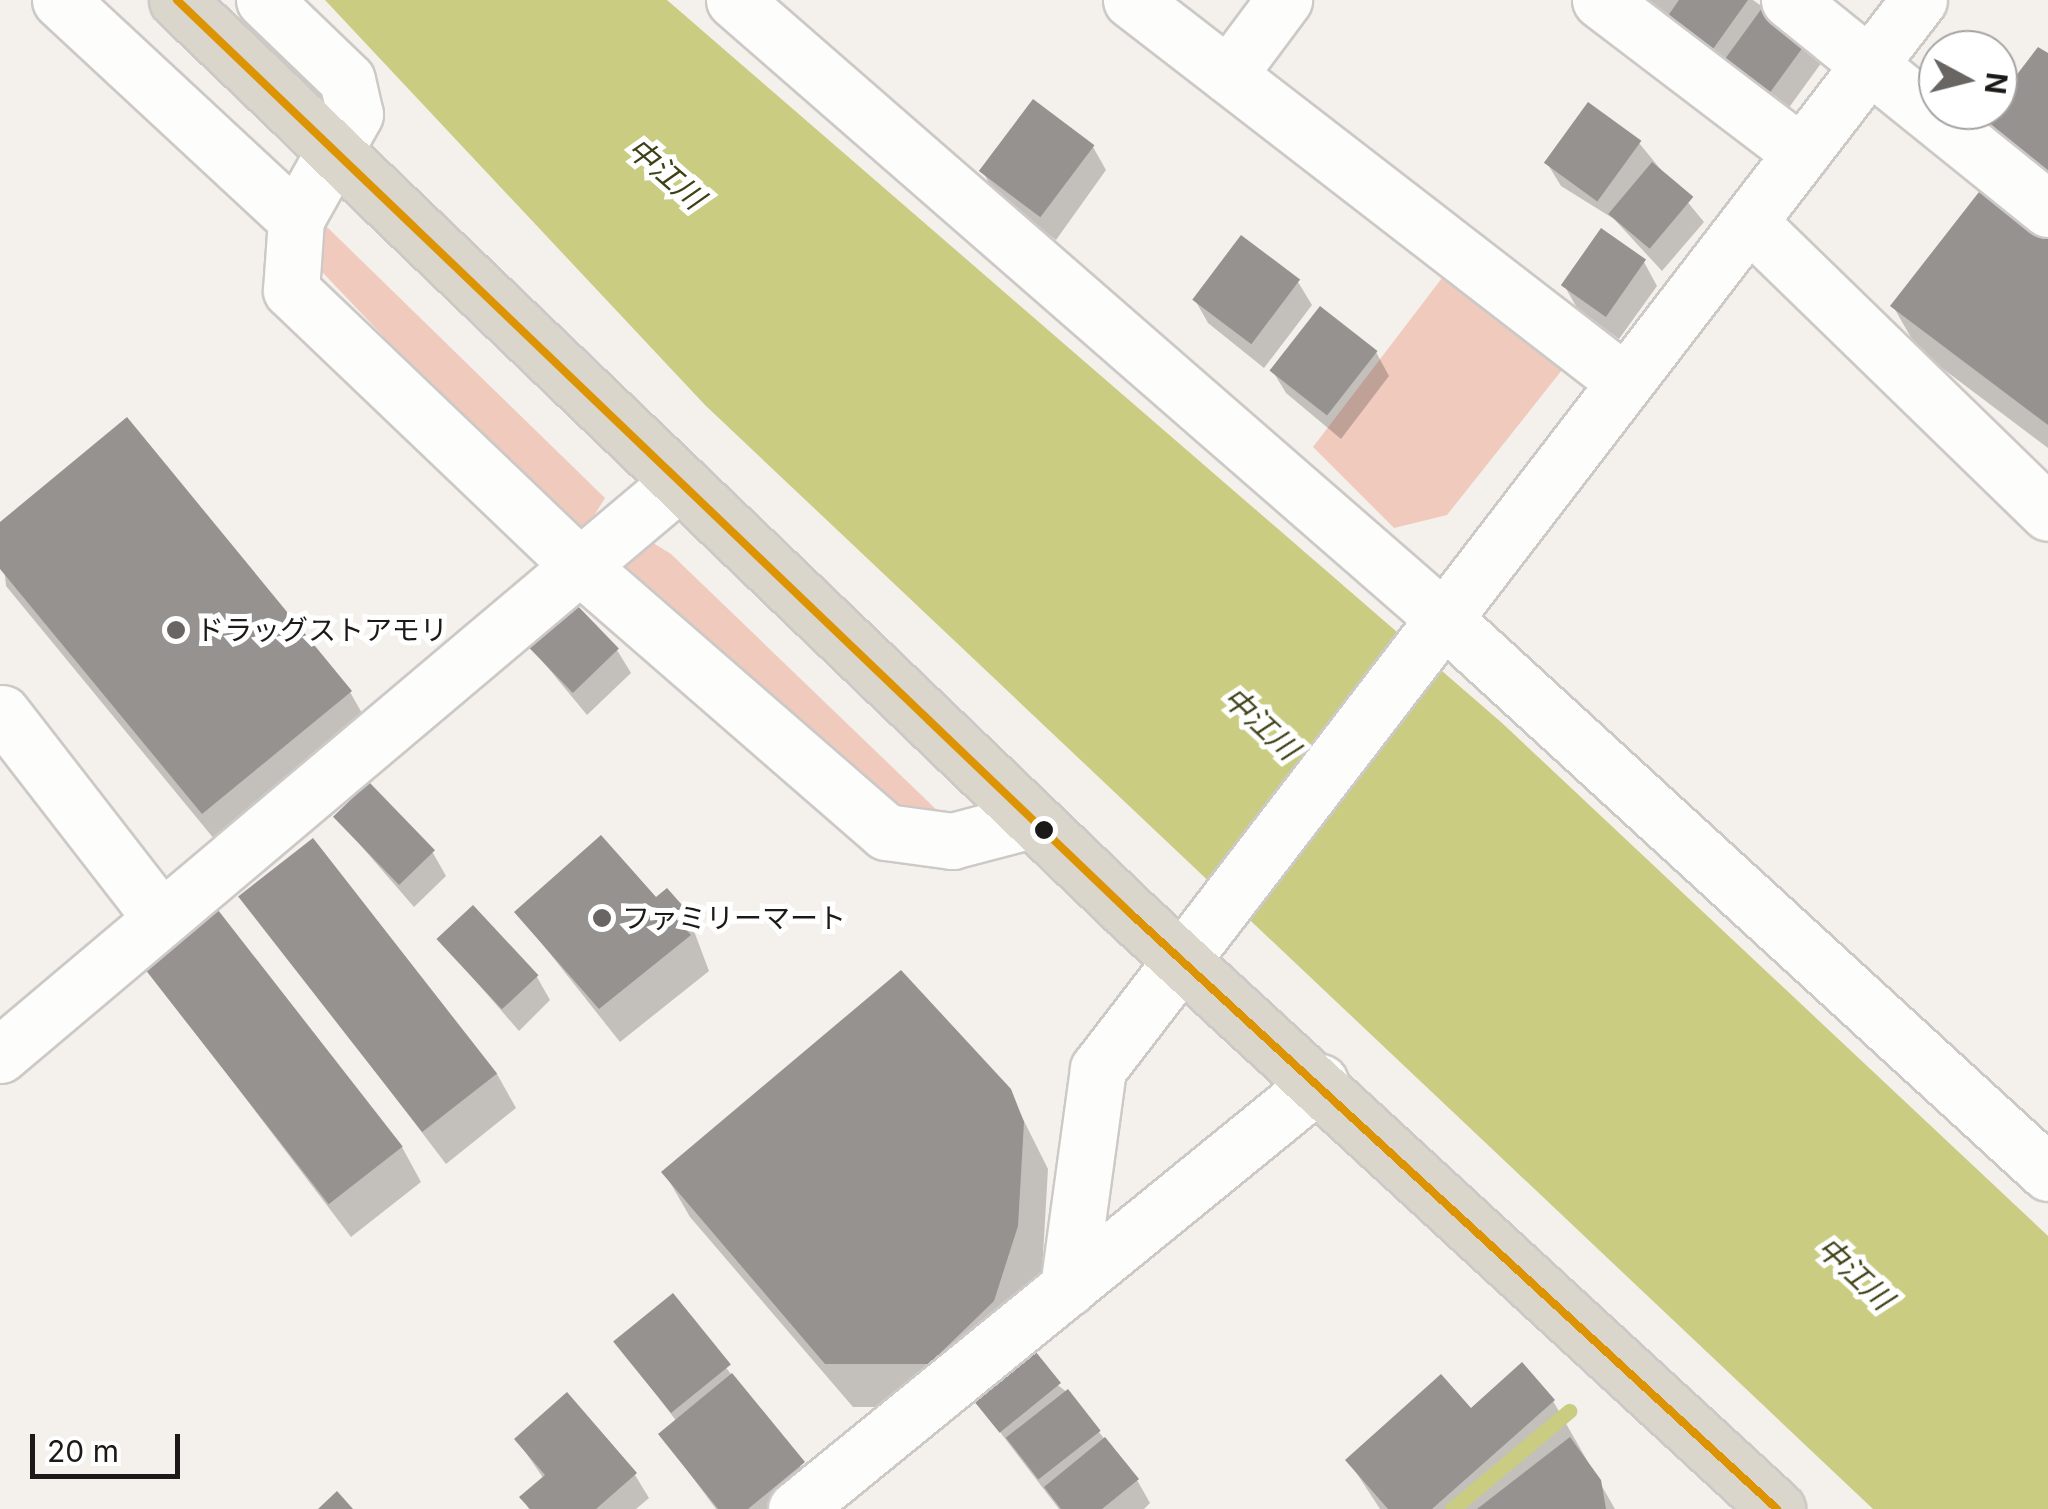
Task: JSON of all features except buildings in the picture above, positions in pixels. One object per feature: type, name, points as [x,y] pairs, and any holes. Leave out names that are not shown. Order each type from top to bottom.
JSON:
[{"type":"highway","points":[[177,0],[338,151],[677,484],[1176,957],[1320,1082],[1776,1509]]},
{"type":"street","points":[[60,0],[296,219]]},
{"type":"street","points":[[264,0],[347,80],[355,114],[338,151],[296,219],[291,290],[580,566],[886,832],[952,841],[1032,820]]},
{"type":"street","points":[[734,0],[1432,631],[2048,1173]]},
{"type":"street","points":[[1132,0],[1625,382]]},
{"type":"street","points":[[1228,75],[1284,0]]},
{"type":"street","points":[[1600,0],[1801,153]]},
{"type":"street","points":[[1789,0],[1872,64],[1896,94],[2048,209]]},
{"type":"street","points":[[1068,1288],[1098,1068],[1176,957],[1919,0]]},
{"type":"street","points":[[1749,222],[2048,513]]},
{"type":"street","points":[[1,1052],[677,484]]},
{"type":"street","points":[[2,713],[161,918]]},
{"type":"street","points":[[796,1509],[1320,1082]]},
{"type":"shaded area","points":[[326,226],[605,498],[587,527],[568,531],[308,257]]},
{"type":"shaded area","points":[[1442,278],[1562,370],[1447,515],[1394,528],[1313,447]]},
{"type":"shaded area","points":[[650,541],[671,554],[942,815],[878,807],[617,582],[625,554]]},
{"type":"water","name":"中江川","points":[[325,0],[667,0],[1502,723],[2048,1236],[2048,1509],[1873,1509],[705,405]]},
{"type":"waterway","points":[[1452,1509],[1569,1411]]},
{"type":"transit line","points":[[177,0],[1130,913],[1777,1509]]},
{"type":"place","name":"ドラッグストアモリ","points":[[176,630]]},
{"type":"place","name":"ファミリーマート","points":[[602,918]]}]
